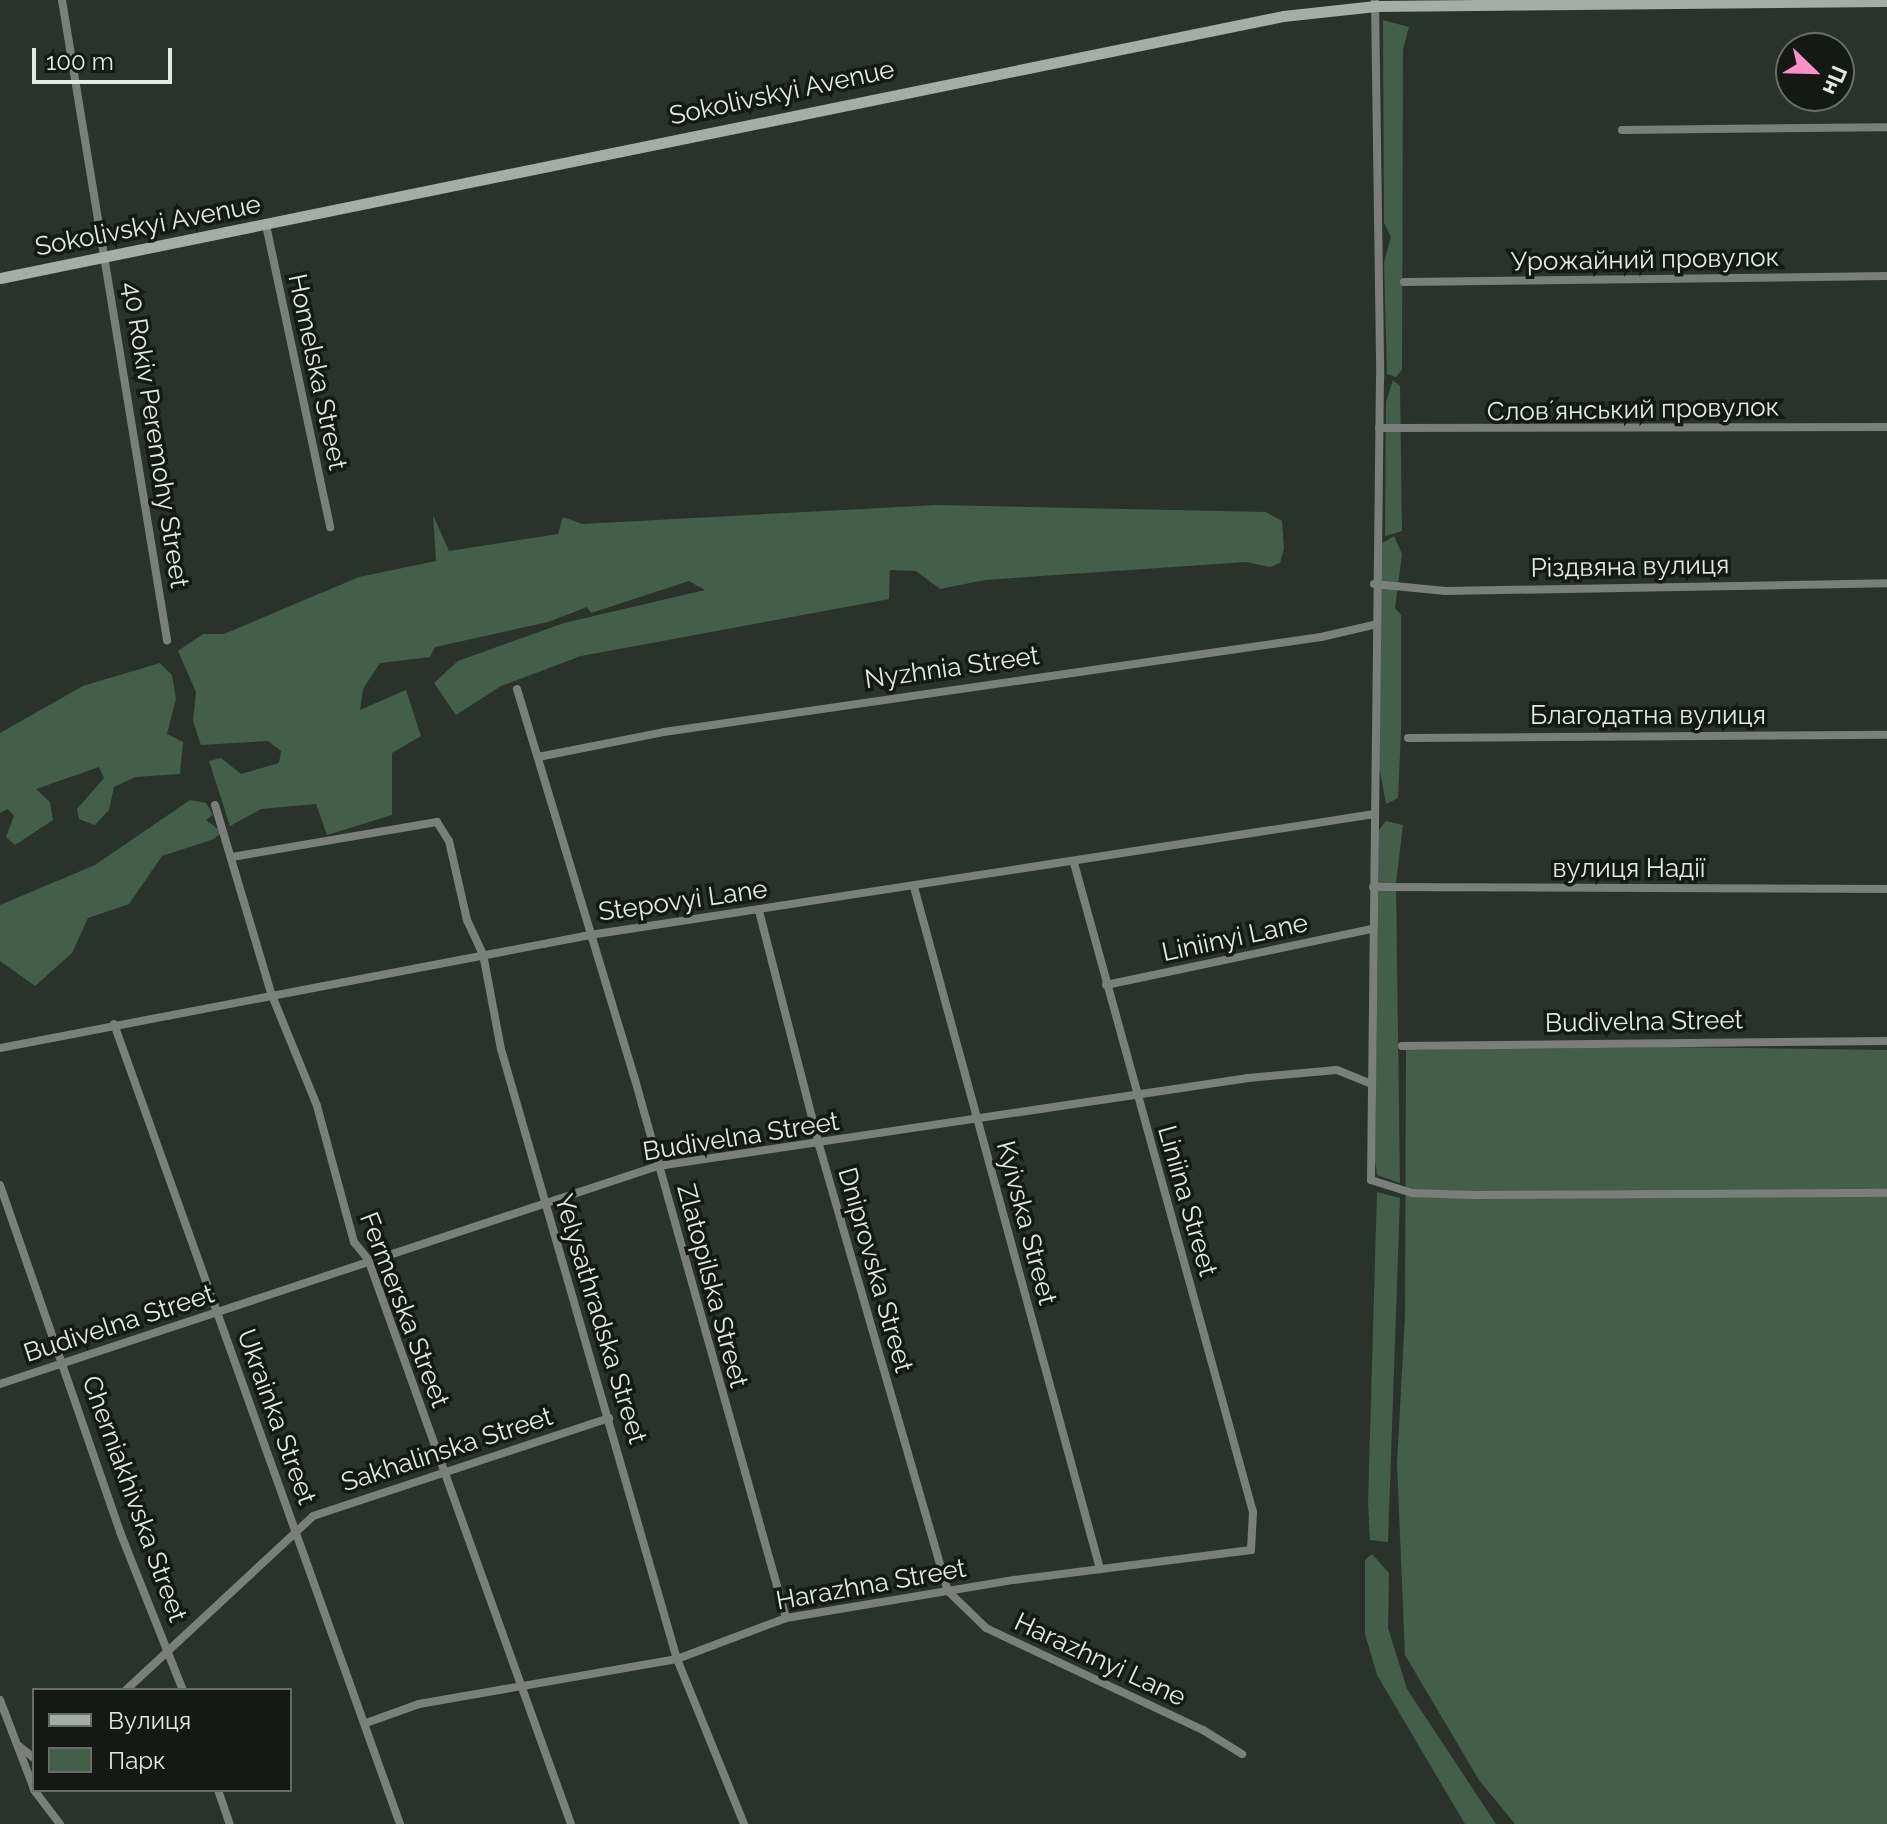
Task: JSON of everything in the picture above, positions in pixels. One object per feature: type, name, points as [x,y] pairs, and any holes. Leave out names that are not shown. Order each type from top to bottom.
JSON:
[{"type":"street","name":"40 Rokiv Peremohy Street","points":[[62,0],[108,257],[167,640]]},
{"type":"street","name":"Sokolivskyi Avenue","points":[[0,278],[266,225],[837,103],[1283,16],[1375,3],[1887,1]]},
{"type":"street","points":[[1375,3],[1379,428],[1373,625],[1375,814],[1370,1169],[1379,1187],[1473,1195],[1887,1193]]},
{"type":"street","points":[[1622,130],[1887,127]]},
{"type":"street","name":"Homelska Street","points":[[266,225],[330,527]]},
{"type":"street","name":"Урожайний провулок","points":[[1404,282],[1887,276]]},
{"type":"street","name":"Словʼянський провулок","points":[[1379,428],[1887,427]]},
{"type":"street","name":"Різдвяна вулиця","points":[[1374,584],[1446,591],[1887,583]]},
{"type":"street","name":"Nyzhnia Street","points":[[538,757],[664,732],[1321,637],[1373,625]]},
{"type":"street","name":"Zlatopilska Street","points":[[517,689],[658,1166],[786,1618]]},
{"type":"street","name":"Благодатна вулиця","points":[[1408,738],[1887,735]]},
{"type":"street","name":"Fermerska Street","points":[[215,805],[271,993],[317,1106],[354,1242],[368,1259],[571,1824]]},
{"type":"street","name":"Stepovyi Lane","points":[[0,1048],[271,993],[590,935],[1074,863],[1375,814]]},
{"type":"street","name":"Yelysathradska Street","points":[[232,857],[437,822],[449,841],[467,920],[483,954],[501,1049],[677,1659],[744,1824]]},
{"type":"street","name":"Liniina Street","points":[[1074,863],[1253,1512],[1251,1550]]},
{"type":"street","name":"Kyivska Street","points":[[914,887],[1100,1569]]},
{"type":"street","name":"вулиця Надії","points":[[1373,887],[1887,889]]},
{"type":"street","name":"Dniprovska Street","points":[[759,911],[819,1145],[948,1591]]},
{"type":"street","name":"Liniinyi Lane","points":[[1106,985],[1372,929]]},
{"type":"street","name":"Ukrainka Street","points":[[114,1024],[182,1228],[218,1313],[400,1824]]},
{"type":"street","name":"Budivelna Street","points":[[1402,1046],[1887,1041]]},
{"type":"street","name":"Budivelna Street","points":[[0,1384],[218,1313],[544,1200],[658,1166],[819,1145],[1136,1094],[1337,1070],[1370,1083]]},
{"type":"street","name":"Cherniakhivska Street","points":[[0,1185],[120,1532],[182,1688]]},
{"type":"street","name":"Sakhalinska Street","points":[[128,1688],[313,1516],[609,1418]]},
{"type":"street","name":"Harazhna Street","points":[[366,1723],[419,1704],[677,1659],[786,1618],[948,1591],[1251,1550]]},
{"type":"street","name":"Harazhnyi Lane","points":[[948,1591],[986,1628],[1203,1730],[1242,1754]]},
{"type":"street","points":[[0,1700],[32,1785]]},
{"type":"street","points":[[15,1742],[32,1756]]},
{"type":"street","points":[[36,1792],[60,1824]]},
{"type":"street","points":[[219,1792],[230,1824]]},
{"type":"green space","points":[[1383,20],[1409,27],[1403,49],[1402,370],[1396,377],[1387,374],[1384,262],[1391,237],[1384,223]]},
{"type":"green space","points":[[1393,380],[1400,386],[1402,531],[1385,536],[1386,402]]},
{"type":"green space","points":[[937,505],[1266,512],[1282,521],[1284,548],[1280,563],[1270,567],[1246,562],[985,580],[940,589],[916,571],[890,570],[889,599],[581,656],[501,686],[456,715],[434,683],[458,661],[564,623],[705,590],[689,581],[591,613],[587,607],[548,622],[435,647],[430,657],[380,663],[363,689],[360,710],[406,690],[421,736],[392,753],[392,815],[327,835],[316,804],[261,809],[230,826],[209,761],[221,758],[241,774],[279,763],[281,751],[268,741],[201,745],[193,721],[196,692],[178,651],[203,634],[224,634],[359,577],[436,561],[433,515],[449,551],[558,534],[563,517],[582,524]]},
{"type":"green space","points":[[1394,536],[1402,554],[1395,608],[1401,615],[1401,732],[1398,798],[1386,804],[1379,765],[1378,546]]},
{"type":"green space","points":[[160,663],[172,675],[176,699],[167,734],[183,742],[180,774],[135,777],[114,787],[109,810],[95,825],[79,819],[77,809],[104,778],[99,767],[36,789],[50,802],[53,820],[15,845],[6,837],[14,816],[8,809],[0,813],[0,733],[83,686]]},
{"type":"green space","points":[[190,800],[206,803],[213,815],[206,820],[222,832],[214,839],[162,856],[129,904],[88,918],[72,953],[35,986],[0,961],[0,905],[95,865]]},
{"type":"green space","points":[[1386,821],[1403,825],[1396,883],[1400,1183],[1377,1175],[1375,1159],[1379,830]]},
{"type":"green space","points":[[1666,1047],[1887,1050],[1887,1824],[1515,1824],[1479,1780],[1405,1655],[1397,1463],[1405,1316],[1406,1050]]},
{"type":"green space","points":[[1377,1192],[1400,1198],[1388,1542],[1370,1540],[1368,1503]]},
{"type":"green space","points":[[1372,1554],[1389,1573],[1388,1628],[1407,1689],[1496,1824],[1465,1824],[1377,1675],[1365,1634],[1365,1560]]}]
